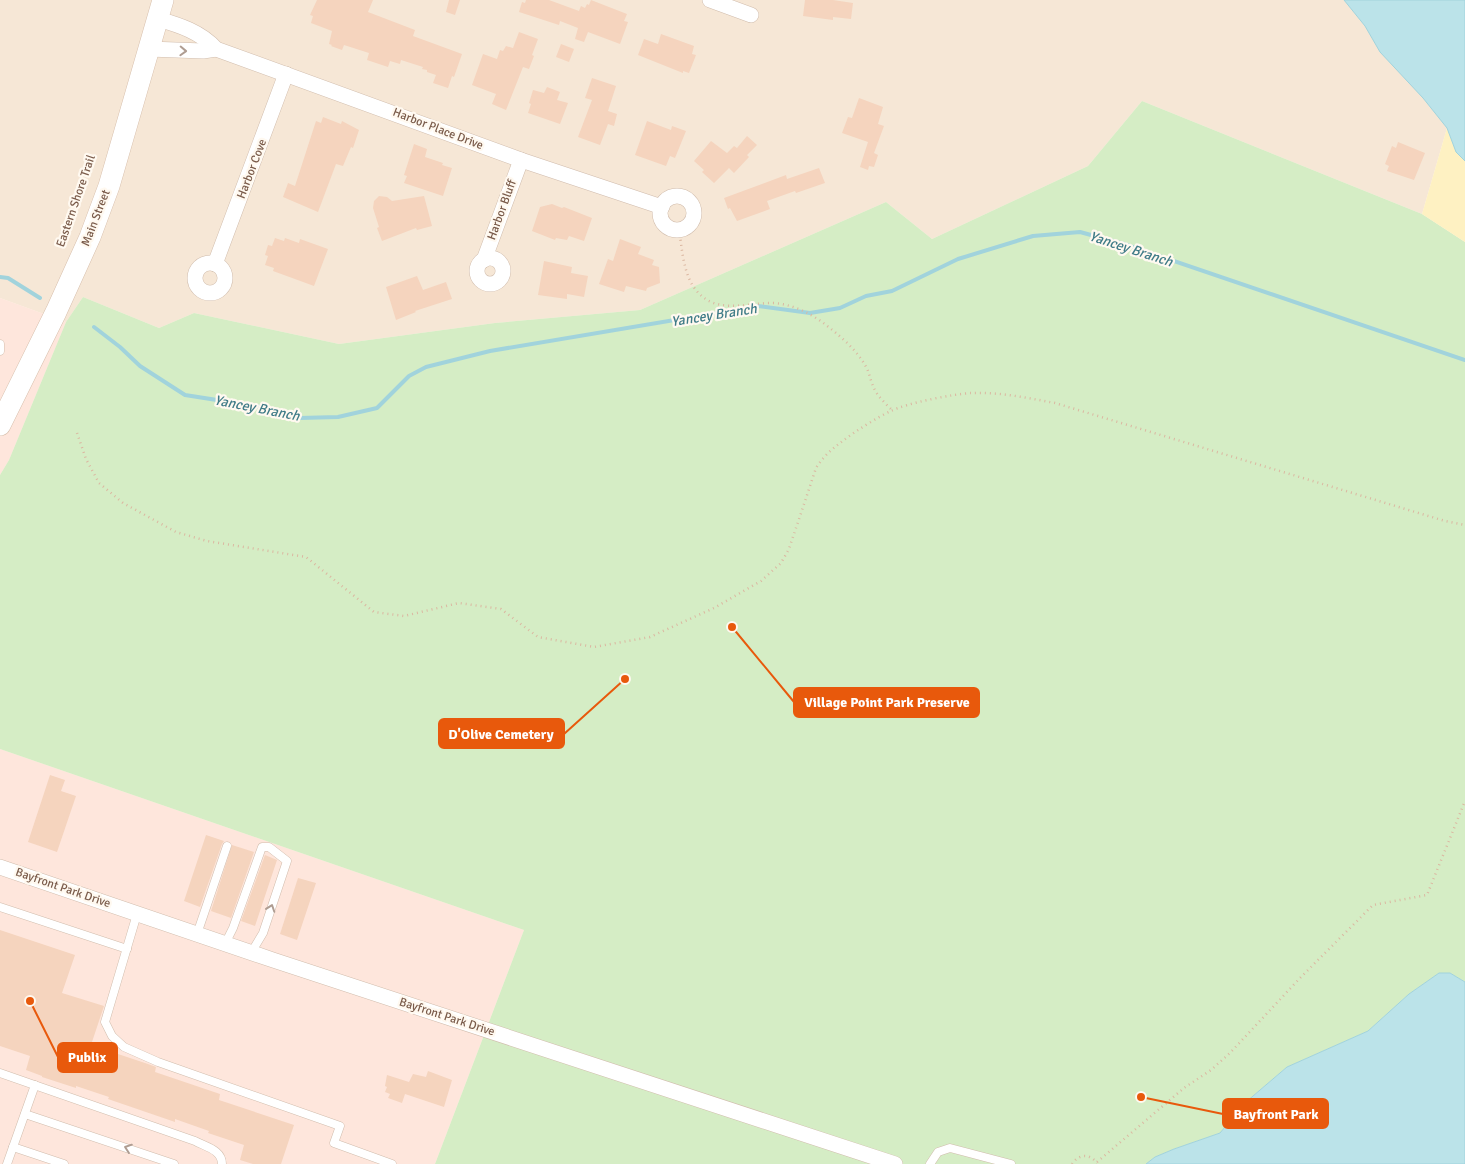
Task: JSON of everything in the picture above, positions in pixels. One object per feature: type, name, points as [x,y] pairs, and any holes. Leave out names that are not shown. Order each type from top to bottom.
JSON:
[{"type":"main road","name":"Main Street","points":[[0,425],[59,305],[90,236],[109,186],[160,10]]},
{"type":"street","points":[[710,0],[751,14]]},
{"type":"street","name":"Harbor Place Drive","points":[[160,10],[175,24],[207,38],[216,49]]},
{"type":"street","name":"Harbor Place Drive","points":[[149,49],[203,51],[216,49],[521,160],[662,207]]},
{"type":"street","name":"Harbor Cove","points":[[215,264],[286,74]]},
{"type":"street","name":"Harbor Bluff","points":[[484,260],[521,160]]},
{"type":"street","points":[[679,196],[692,205],[694,210],[693,220],[689,225],[679,230],[673,230],[661,218],[662,207],[669,199],[679,196]]},
{"type":"street","name":"Bayfront Park Drive","points":[[0,867],[251,953],[895,1164]]},
{"type":"lane","points":[[0,344],[0,352]]},
{"type":"lane","points":[[196,934],[227,846]]},
{"type":"lane","points":[[225,944],[233,928],[262,847],[269,847],[287,861],[263,933],[251,953]]},
{"type":"lane","points":[[0,907],[127,949]]},
{"type":"lane","points":[[137,914],[105,1022],[112,1036],[124,1047],[158,1062],[340,1126],[334,1143],[392,1164]]},
{"type":"lane","points":[[0,1073],[195,1142],[218,1152],[223,1161],[222,1164]]},
{"type":"lane","points":[[7,1164],[35,1086]]},
{"type":"lane","points":[[25,1114],[174,1164]]},
{"type":"lane","points":[[13,1147],[64,1164]]},
{"type":"lane","points":[[930,1164],[938,1152],[950,1148],[1011,1164]]},
{"type":"path","points":[[679,230],[687,272],[692,285],[699,293],[716,305],[774,303],[786,305],[810,314],[842,338],[855,351],[866,365],[874,388],[882,401],[892,410]]},
{"type":"path","points":[[76,433],[99,483],[123,502],[176,532],[207,541],[306,557],[374,612],[404,616],[459,603],[500,609],[538,637],[594,647],[650,637],[714,608],[761,581],[781,564],[822,457],[862,427],[892,410],[936,398],[972,393],[1007,395],[1056,402],[1445,521],[1465,525]]},
{"type":"path","points":[[1072,1164],[1076,1158],[1082,1156],[1088,1156],[1097,1163],[1184,1088],[1211,1070],[1373,905],[1427,895],[1465,801]]},
{"type":"shaded area","points":[[0,0],[1344,0],[1365,26],[1380,52],[1423,98],[1447,128],[1422,214],[1142,101],[1088,166],[932,239],[886,202],[640,310],[495,323],[339,344],[194,313],[159,328],[83,297],[66,322],[0,298]]},
{"type":"shaded area","points":[[0,298],[66,322],[9,460],[0,475]]},
{"type":"shaded area","points":[[0,749],[524,930],[435,1164],[0,1164]]},
{"type":"green space","points":[[1142,101],[1422,214],[1465,242],[1465,982],[1450,973],[1439,973],[1409,994],[1368,1031],[1287,1067],[1246,1102],[1220,1133],[1174,1149],[1155,1157],[1146,1164],[435,1164],[524,930],[0,749],[0,475],[9,460],[66,322],[83,297],[159,328],[194,313],[339,344],[495,323],[640,310],[886,202],[932,239],[1088,166]]},
{"type":"sand","points":[[1447,128],[1456,152],[1465,161],[1465,242],[1422,214]]},
{"type":"water","points":[[1344,0],[1465,0],[1465,161],[1456,152],[1447,128],[1423,98],[1380,52],[1365,26]]},
{"type":"water","points":[[1439,973],[1450,973],[1465,982],[1465,1164],[1146,1164],[1155,1157],[1174,1149],[1220,1133],[1246,1102],[1287,1067],[1368,1031],[1409,994]]},
{"type":"building","points":[[317,0],[373,0],[368,12],[415,30],[413,36],[462,54],[448,88],[433,83],[436,75],[422,69],[423,67],[401,60],[400,64],[390,61],[388,67],[367,60],[369,53],[344,45],[342,50],[331,46],[329,44],[332,31],[311,23],[313,16],[310,15]]},
{"type":"building","points":[[449,0],[460,0],[455,15],[446,12]]},
{"type":"building","points":[[526,0],[549,0],[579,11],[581,6],[585,8],[587,4],[589,5],[591,0],[627,14],[624,21],[628,22],[620,44],[588,32],[584,42],[575,39],[578,28],[560,21],[559,25],[519,12],[522,2],[525,3]]},
{"type":"building","points":[[805,0],[833,0],[853,3],[851,19],[833,17],[833,20],[803,16]]},
{"type":"building","points":[[519,32],[538,39],[529,69],[523,67],[506,110],[492,104],[496,94],[472,85],[483,54],[497,59],[500,50],[503,51],[506,46],[513,48]]},
{"type":"building","points":[[661,34],[694,46],[692,54],[696,55],[689,73],[683,71],[683,73],[638,55],[644,39],[658,44]]},
{"type":"building","points":[[561,44],[574,49],[569,62],[556,57]]},
{"type":"building","points":[[592,78],[616,86],[608,111],[617,114],[614,126],[608,124],[600,145],[578,137],[592,100],[585,98]]},
{"type":"building","points":[[547,87],[560,92],[557,100],[568,103],[560,124],[528,113],[533,90],[544,93]]},
{"type":"building","points":[[859,98],[883,107],[878,124],[884,126],[874,153],[878,155],[874,167],[869,166],[868,170],[860,167],[868,142],[842,133],[848,117],[852,118]]},
{"type":"building","points":[[323,117],[341,124],[342,121],[359,130],[353,148],[351,147],[343,166],[336,164],[318,212],[283,197],[288,183],[295,186],[316,121],[321,123]]},
{"type":"building","points":[[647,121],[671,130],[672,126],[686,131],[675,158],[670,156],[666,166],[635,155]]},
{"type":"building","points":[[747,136],[757,145],[747,155],[749,157],[734,173],[729,168],[714,183],[694,161],[711,141],[727,153],[734,146],[737,148]]},
{"type":"building","points":[[1398,142],[1425,153],[1414,180],[1387,171],[1389,166],[1385,164],[1392,146],[1396,148]]},
{"type":"building","points":[[414,144],[427,149],[425,157],[452,168],[443,196],[404,183],[407,176],[404,175]]},
{"type":"building","points":[[819,168],[825,183],[767,201],[770,209],[737,221],[730,208],[728,209],[724,198],[786,175],[787,179]]},
{"type":"building","points":[[379,196],[387,197],[392,201],[424,196],[432,226],[417,230],[416,228],[382,241],[373,208],[374,201]]},
{"type":"building","points":[[552,204],[592,218],[584,241],[569,236],[567,240],[556,238],[555,240],[532,231],[540,207]]},
{"type":"building","points":[[275,238],[284,241],[285,238],[299,243],[300,239],[328,249],[314,286],[273,271],[274,268],[265,265],[268,256],[265,255],[268,245],[272,246]]},
{"type":"building","points":[[620,239],[641,247],[638,254],[654,260],[652,265],[659,267],[660,283],[647,288],[646,291],[626,286],[624,292],[599,284],[608,259],[613,261]]},
{"type":"building","points":[[544,261],[572,267],[571,273],[588,276],[584,297],[567,294],[567,299],[538,295]]},
{"type":"building","points":[[417,276],[423,290],[446,282],[452,299],[415,311],[396,320],[386,287]]},
{"type":"building","points":[[50,775],[65,780],[61,791],[76,796],[57,852],[28,842]]},
{"type":"building","points":[[206,835],[224,841],[200,907],[184,901]]},
{"type":"building","points":[[232,845],[254,852],[231,918],[211,911]]},
{"type":"building","points":[[265,855],[277,860],[255,926],[241,921]]},
{"type":"building","points":[[298,878],[316,883],[297,940],[280,934]]},
{"type":"building","points":[[0,930],[75,955],[62,993],[104,1006],[91,1045],[156,1067],[155,1072],[220,1094],[219,1100],[294,1125],[281,1164],[253,1164],[240,1160],[244,1145],[175,1119],[175,1122],[108,1099],[109,1097],[42,1077],[26,1070],[30,1056],[0,1046]]},
{"type":"building","points":[[428,1071],[452,1080],[444,1107],[405,1094],[402,1103],[388,1098],[390,1094],[385,1092],[387,1075],[409,1082],[413,1074],[426,1077]]},
{"type":"waterway","name":"Yancey Branch","points":[[94,327],[120,347],[140,366],[185,395],[268,408],[300,418],[338,417],[377,408],[409,376],[426,367],[490,351],[758,306],[810,313],[840,308],[866,296],[892,291],[958,259],[1033,236],[1080,232],[1124,244],[1465,360]]},
{"type":"waterway","name":"Yancey Branch","points":[[0,277],[8,278],[40,298]]},
{"type":"place","name":"Village Point Park Preserve","points":[[732,627]]},
{"type":"place","name":"D'Olive Cemetery","points":[[625,679]]},
{"type":"place","name":"Publix","points":[[30,1001]]},
{"type":"place","name":"Bayfront Park","points":[[1141,1097]]}]
